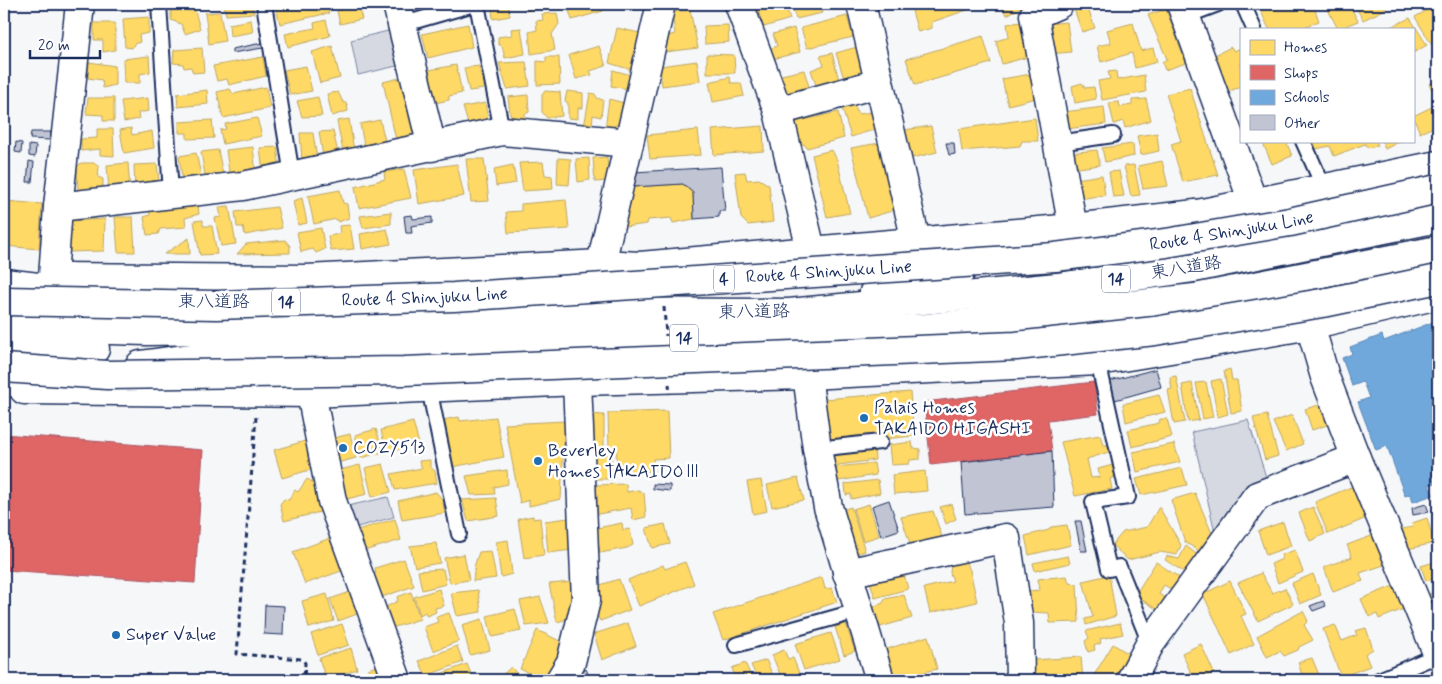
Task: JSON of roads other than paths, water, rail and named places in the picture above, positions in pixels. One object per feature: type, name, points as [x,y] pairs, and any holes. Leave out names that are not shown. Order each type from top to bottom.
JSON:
[{"type":"main road","points":[[53,277],[58,207],[80,4]]},
{"type":"main road","points":[[600,264],[661,4]]},
{"type":"main road","points":[[739,4],[778,111],[811,250]]},
{"type":"main road","points":[[861,4],[916,241]]},
{"type":"main road","points":[[1059,4],[1034,14],[1073,228]]},
{"type":"main road","points":[[1184,10],[1253,202]]},
{"type":"main road","points":[[399,14],[432,146]]},
{"type":"main road","points":[[778,111],[879,83]]},
{"type":"main road","points":[[58,207],[243,186],[502,131],[629,143]]},
{"type":"main road","points":[[789,312],[1196,214],[1438,165]]},
{"type":"main road","name":"Route 4 Shinjuku Line","points":[[4,301],[216,305],[454,297],[1055,257],[1166,244],[1290,222],[1438,189]]},
{"type":"main road","points":[[4,276],[307,279],[600,264],[640,266],[1073,228],[1196,214]]},
{"type":"main road","name":"東八道路","points":[[4,283],[161,302],[401,303],[568,314],[789,312],[1047,288],[1194,268],[1438,218]]},
{"type":"main road","name":"東八道路","points":[[4,383],[191,358],[442,342],[796,336],[926,328],[1195,298],[1438,250]]},
{"type":"main road","points":[[4,368],[107,375],[394,372],[1016,346],[1165,329],[1328,302],[1438,279]]},
{"type":"main road","name":"14","points":[[926,328],[1213,342],[1310,325],[1438,296]]},
{"type":"main road","points":[[4,327],[46,330],[147,331],[402,327],[568,314]]},
{"type":"main road","points":[[1310,325],[1325,377],[1356,458],[1438,655]]},
{"type":"main road","points":[[4,349],[140,349],[442,342]]},
{"type":"main road","points":[[4,390],[311,393],[577,381],[807,375],[1098,360],[1213,342]]},
{"type":"main road","points":[[807,375],[817,448],[828,506],[880,680]]},
{"type":"main road","points":[[560,680],[571,662],[586,600],[577,381]]},
{"type":"main road","points":[[311,393],[332,501],[397,680]]},
{"type":"main road","points":[[1131,680],[1150,644],[1257,496],[1356,458]]},
{"type":"main road","points":[[847,573],[1006,538],[1019,622],[1020,680]]},
{"type":"lane","points":[[159,4],[171,194]]},
{"type":"lane","points":[[264,4],[292,175]]},
{"type":"lane","points":[[399,14],[476,4],[502,131]]},
{"type":"lane","points":[[1184,10],[1218,4]]},
{"type":"lane","points":[[1243,4],[1254,28]]},
{"type":"lane","points":[[1058,143],[1113,135]]},
{"type":"lane","points":[[1303,142],[1324,188]]},
{"type":"lane","points":[[1098,360],[1128,497],[1093,502],[1109,569],[1119,566],[1150,644]]},
{"type":"lane","points":[[429,388],[459,534]]},
{"type":"lane","points":[[817,448],[880,442]]},
{"type":"lane","points":[[736,645],[858,611]]},
{"type":"lane","points":[[1379,680],[1438,655]]},
{"type":"place","name":"Palais Homes TAKAIDO HIGASHI","points":[[864,418]]},
{"type":"place","name":"COZY513","points":[[343,448]]},
{"type":"place","name":"Beverley Homes TAKAIDOⅢ","points":[[538,461]]},
{"type":"place","name":"Super Value","points":[[116,635]]}]
